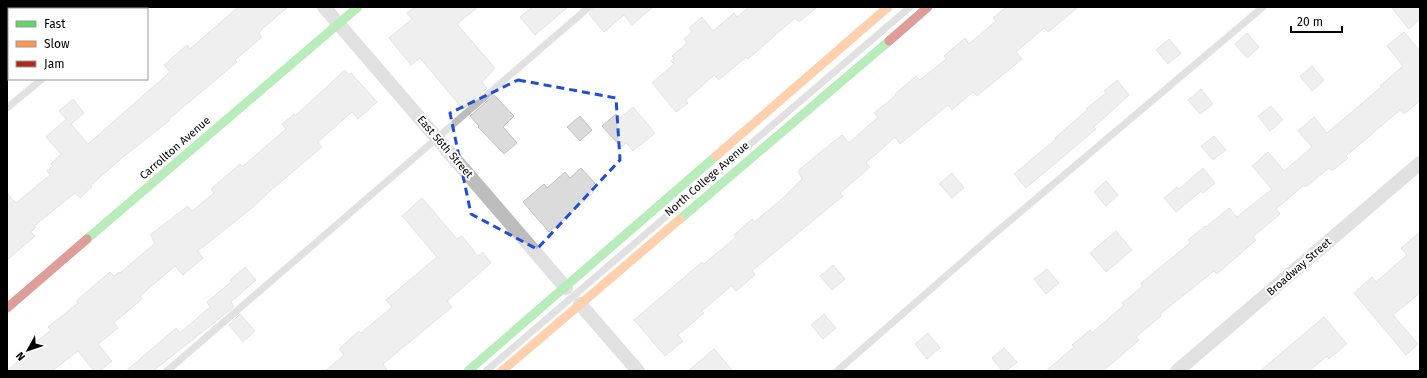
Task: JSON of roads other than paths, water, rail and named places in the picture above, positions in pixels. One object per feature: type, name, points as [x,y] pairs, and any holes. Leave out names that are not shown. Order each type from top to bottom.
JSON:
[{"type":"main road","name":"Carrollton Avenue","points":[[7,308],[358,7]]},
{"type":"main road","name":"North College Avenue","points":[[468,371],[566,288],[888,7]]},
{"type":"main road","name":"North College Avenue","points":[[502,371],[928,7]]},
{"type":"street","name":"East 56th Street","points":[[324,7],[566,288]]},
{"type":"street","name":"Broadway Street","points":[[1177,371],[1420,163]]},
{"type":"street","points":[[580,304],[638,371]]},
{"type":"lane","points":[[167,371],[589,7]]},
{"type":"lane","name":"North College Avenue","points":[[486,371],[910,7]]},
{"type":"lane","points":[[837,371],[993,235],[1263,7]]},
{"type":"lane","points":[[7,108],[41,80]]}]
